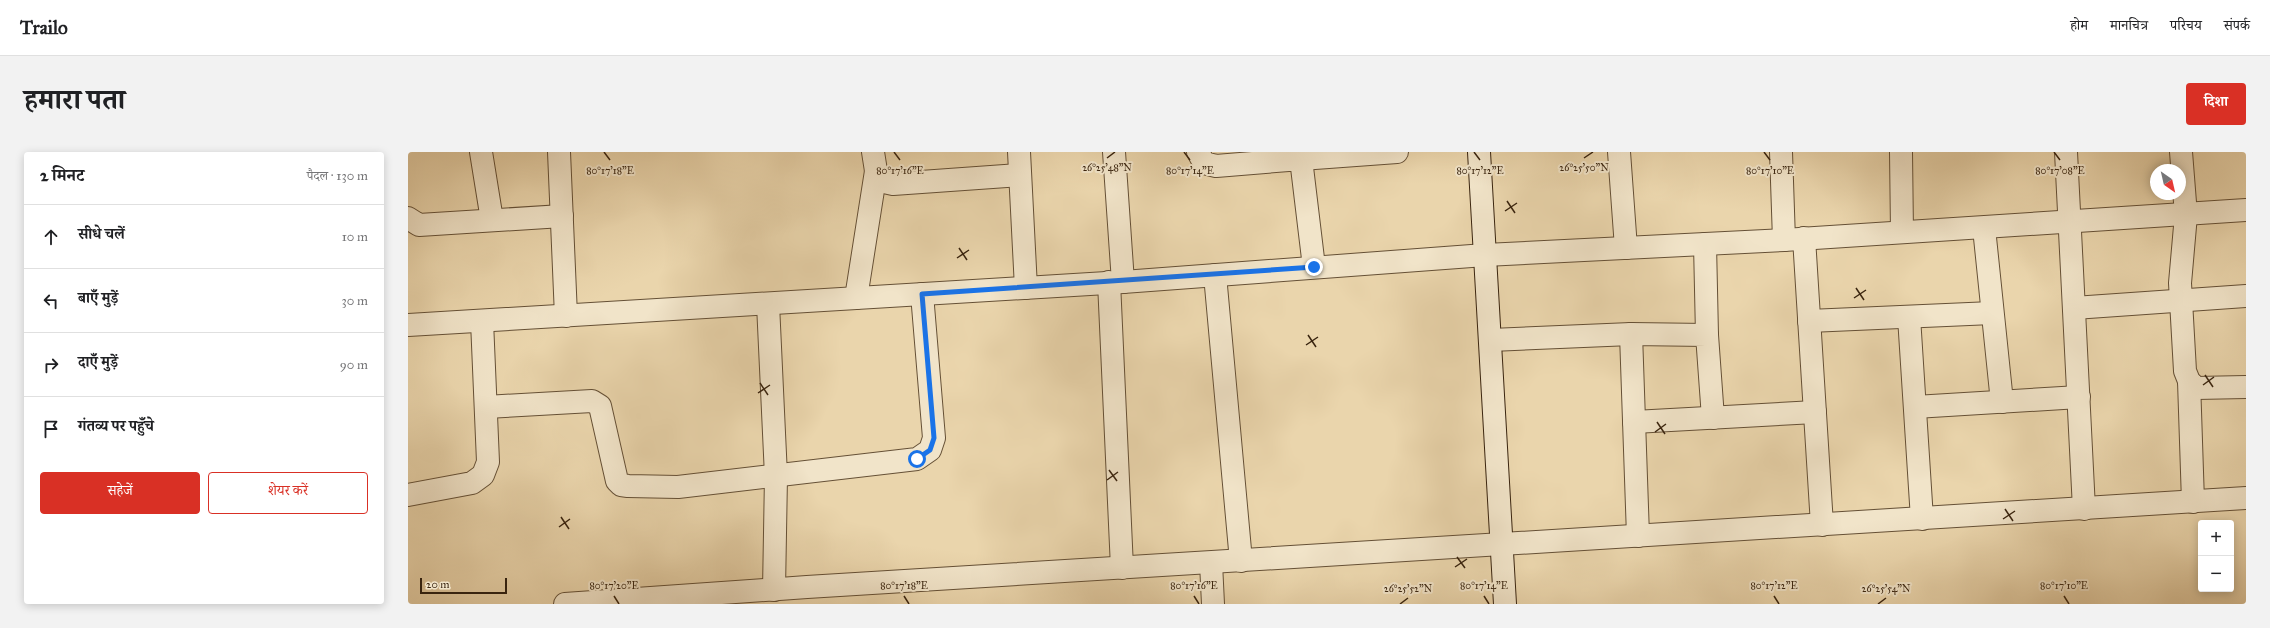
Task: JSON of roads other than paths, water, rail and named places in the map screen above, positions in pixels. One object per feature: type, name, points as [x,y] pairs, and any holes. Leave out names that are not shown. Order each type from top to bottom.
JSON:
[{"type":"street","points":[[482,152],[492,220]]},
{"type":"street","points":[[559,152],[566,316]]},
{"type":"street","points":[[1019,152],[1026,288]]},
{"type":"street","points":[[1114,152],[1122,568]]},
{"type":"street","points":[[1198,152],[1204,163],[1216,166],[1397,152]]},
{"type":"street","points":[[1479,152],[1503,544],[1505,604]]},
{"type":"street","points":[[1619,152],[1626,248]]},
{"type":"street","points":[[1782,152],[1794,239],[1809,321],[1822,525]]},
{"type":"street","points":[[1901,152],[1902,232]]},
{"type":"street","points":[[2066,152],[2084,509]]},
{"type":"street","points":[[2181,152],[2186,215],[2180,283],[2180,301],[2185,370],[2189,381],[2192,502]]},
{"type":"street","points":[[1301,159],[1314,267]]},
{"type":"street","points":[[875,162],[884,182],[894,184],[1020,175]]},
{"type":"street","points":[[856,298],[875,162]]},
{"type":"street","points":[[408,325],[1026,288],[1485,255],[1984,228],[2246,210]]},
{"type":"street","points":[[408,218],[419,225],[562,216]]},
{"type":"street","points":[[1984,228],[2002,402]]},
{"type":"street","points":[[1705,244],[1707,334],[1713,418]]},
{"type":"street","points":[[1215,275],[1241,561]]},
{"type":"street","points":[[486,407],[592,402],[600,406],[617,481],[621,485],[678,488],[917,459],[930,450],[934,438],[922,294]]},
{"type":"street","points":[[2074,308],[2246,296]]},
{"type":"street","points":[[768,304],[776,476],[774,590]]},
{"type":"street","points":[[1809,321],[1992,313]]},
{"type":"street","points":[[1909,317],[1922,519]]},
{"type":"street","points":[[408,495],[472,483],[483,475],[488,462],[482,321]]},
{"type":"street","points":[[1491,340],[1631,334],[1707,334]]},
{"type":"street","points":[[1631,334],[1638,536]]},
{"type":"street","points":[[2189,381],[2196,388],[2208,389],[2246,387]]},
{"type":"street","points":[[1915,407],[2079,397]]},
{"type":"street","points":[[1634,422],[1815,412]]},
{"type":"street","points":[[565,604],[2246,498]]},
{"type":"street","points":[[1210,563],[1213,604]]}]
